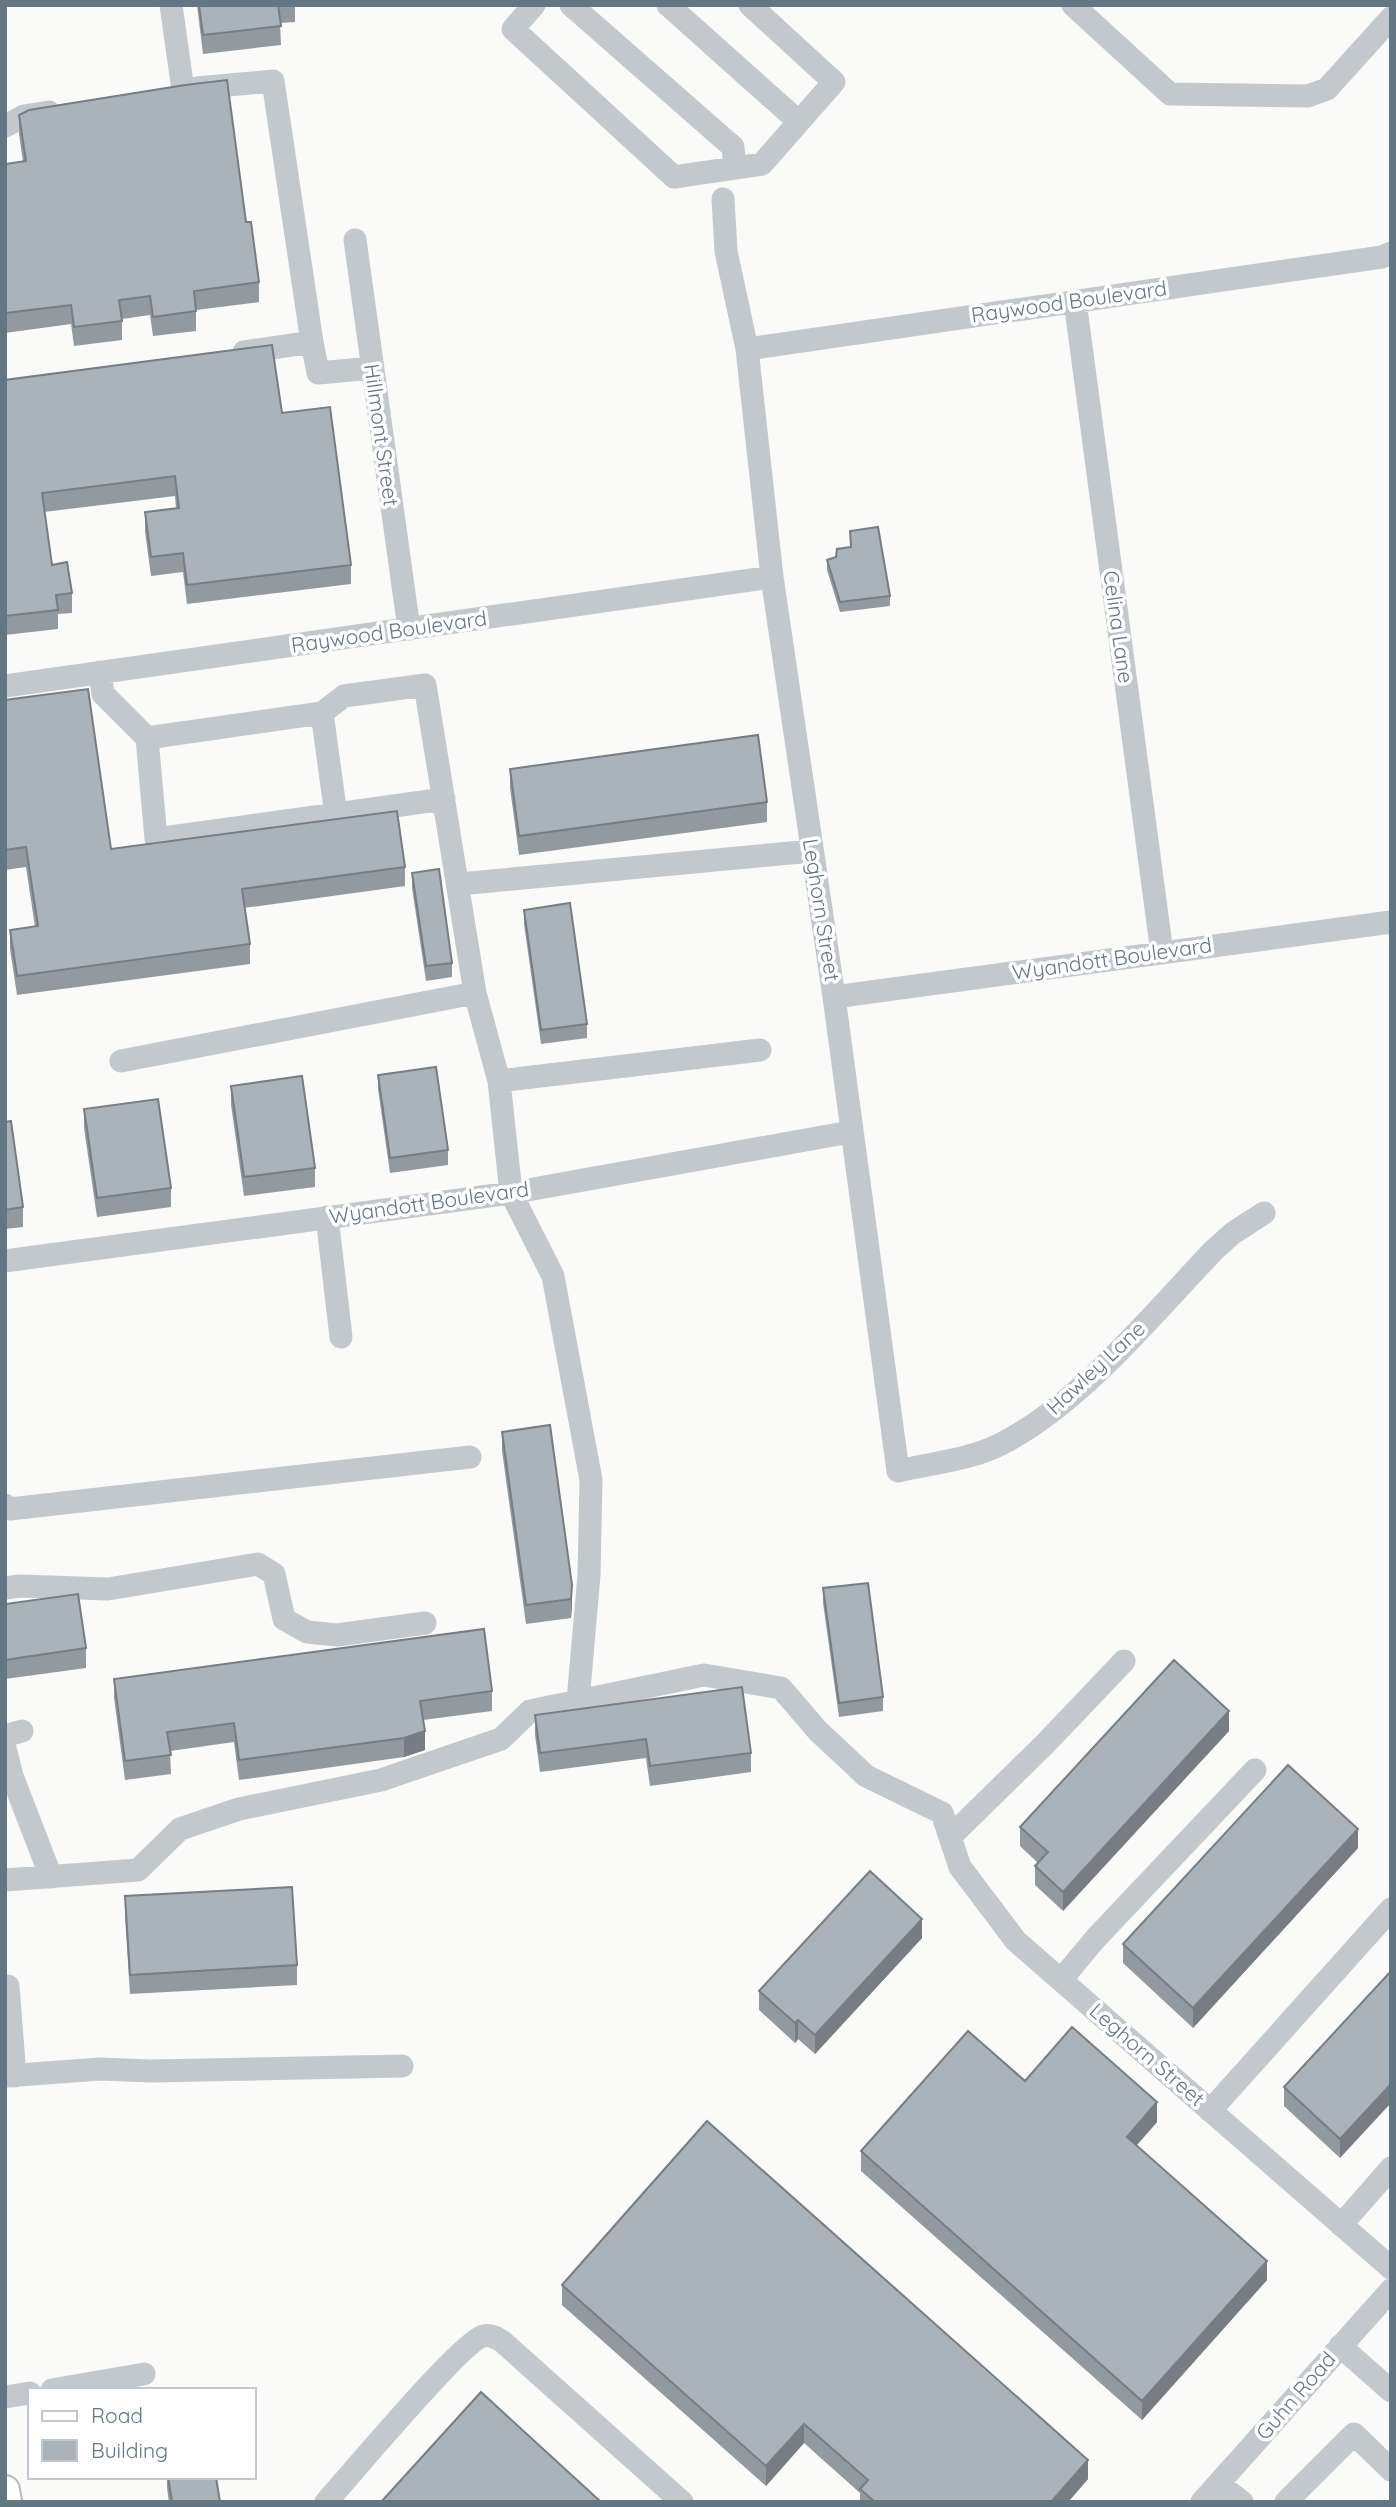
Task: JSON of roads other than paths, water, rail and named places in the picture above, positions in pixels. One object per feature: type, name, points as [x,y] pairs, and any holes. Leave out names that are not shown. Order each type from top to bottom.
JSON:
[{"type":"main road","points":[[5,2490],[7,2502]]},
{"type":"street","points":[[171,5],[183,90]]},
{"type":"street","points":[[534,5],[513,29],[674,177],[762,164],[834,82],[750,5]]},
{"type":"street","points":[[571,5],[733,147],[735,168]]},
{"type":"street","points":[[668,5],[799,122]]},
{"type":"street","points":[[1073,5],[1170,94],[1308,96],[1327,89],[1391,17],[1380,5]]},
{"type":"street","points":[[156,94],[273,81],[318,373],[372,368]]},
{"type":"street","points":[[5,126],[24,116],[77,107]]},
{"type":"street","name":"Leghorn Street","points":[[723,199],[726,251],[747,349],[772,577],[834,997],[850,1132],[898,1471]]},
{"type":"street","name":"Hillmont Street","points":[[355,240],[409,629]]},
{"type":"street","name":"Raywood Boulevard","points":[[747,349],[1075,301],[1388,262]]},
{"type":"street","name":"Celina Lane","points":[[1075,301],[1162,953]]},
{"type":"street","points":[[219,356],[312,342]]},
{"type":"street","name":"Raywood Boulevard","points":[[5,686],[772,577]]},
{"type":"street","points":[[100,672],[103,694],[147,738],[156,839],[444,799]]},
{"type":"street","points":[[5,1880],[138,1870],[180,1829],[239,1810],[381,1780],[501,1739],[530,1711],[578,1701],[589,1575],[591,1480],[553,1276],[511,1193],[499,1081],[475,993],[425,685],[344,696],[322,713],[147,738]]},
{"type":"street","points":[[322,713],[336,815]]},
{"type":"street","points":[[459,884],[812,852]]},
{"type":"street","name":"Wyandott Boulevard","points":[[834,997],[1391,922]]},
{"type":"street","points":[[121,1061],[475,993]]},
{"type":"street","points":[[499,1081],[760,1050]]},
{"type":"street","name":"Wyandott Boulevard","points":[[5,1261],[511,1193],[850,1132]]},
{"type":"street","name":"Hawley Lane","points":[[898,1471],[971,1455],[999,1445],[1029,1428],[1078,1390],[1213,1251],[1233,1233],[1264,1213]]},
{"type":"street","points":[[327,1217],[341,1337]]},
{"type":"street","points":[[5,1505],[10,1509],[470,1457]]},
{"type":"street","points":[[5,1588],[20,1586],[108,1589],[258,1564],[274,1574],[284,1619],[307,1632],[337,1636],[425,1623]]},
{"type":"street","points":[[951,1836],[1045,1744],[1124,1661]]},
{"type":"street","name":"Leghorn Street","points":[[578,1701],[704,1675],[782,1688],[818,1731],[866,1776],[942,1813],[960,1867],[1016,1941],[1391,2268]]},
{"type":"street","points":[[5,1748],[12,1776],[51,1877]]},
{"type":"street","points":[[1061,1980],[1096,1938],[1255,1770]]},
{"type":"street","points":[[1210,2110],[1391,1909]]},
{"type":"street","points":[[8,1986],[10,2076],[100,2069],[151,2071],[402,2066]]},
{"type":"street","points":[[1341,2225],[1391,2168]]},
{"type":"street","name":"Guhn Road","points":[[1202,2502],[1391,2290]]},
{"type":"street","points":[[326,2502],[441,2374],[472,2342],[485,2335],[495,2336],[503,2342],[682,2502]]},
{"type":"street","points":[[1340,2346],[1391,2391]]},
{"type":"street","points":[[64,2388],[144,2374]]},
{"type":"street","points":[[5,2397],[28,2393]]},
{"type":"street","points":[[1286,2502],[1354,2434],[1391,2470]]},
{"type":"street","points":[[1219,2484],[1242,2502]]}]
